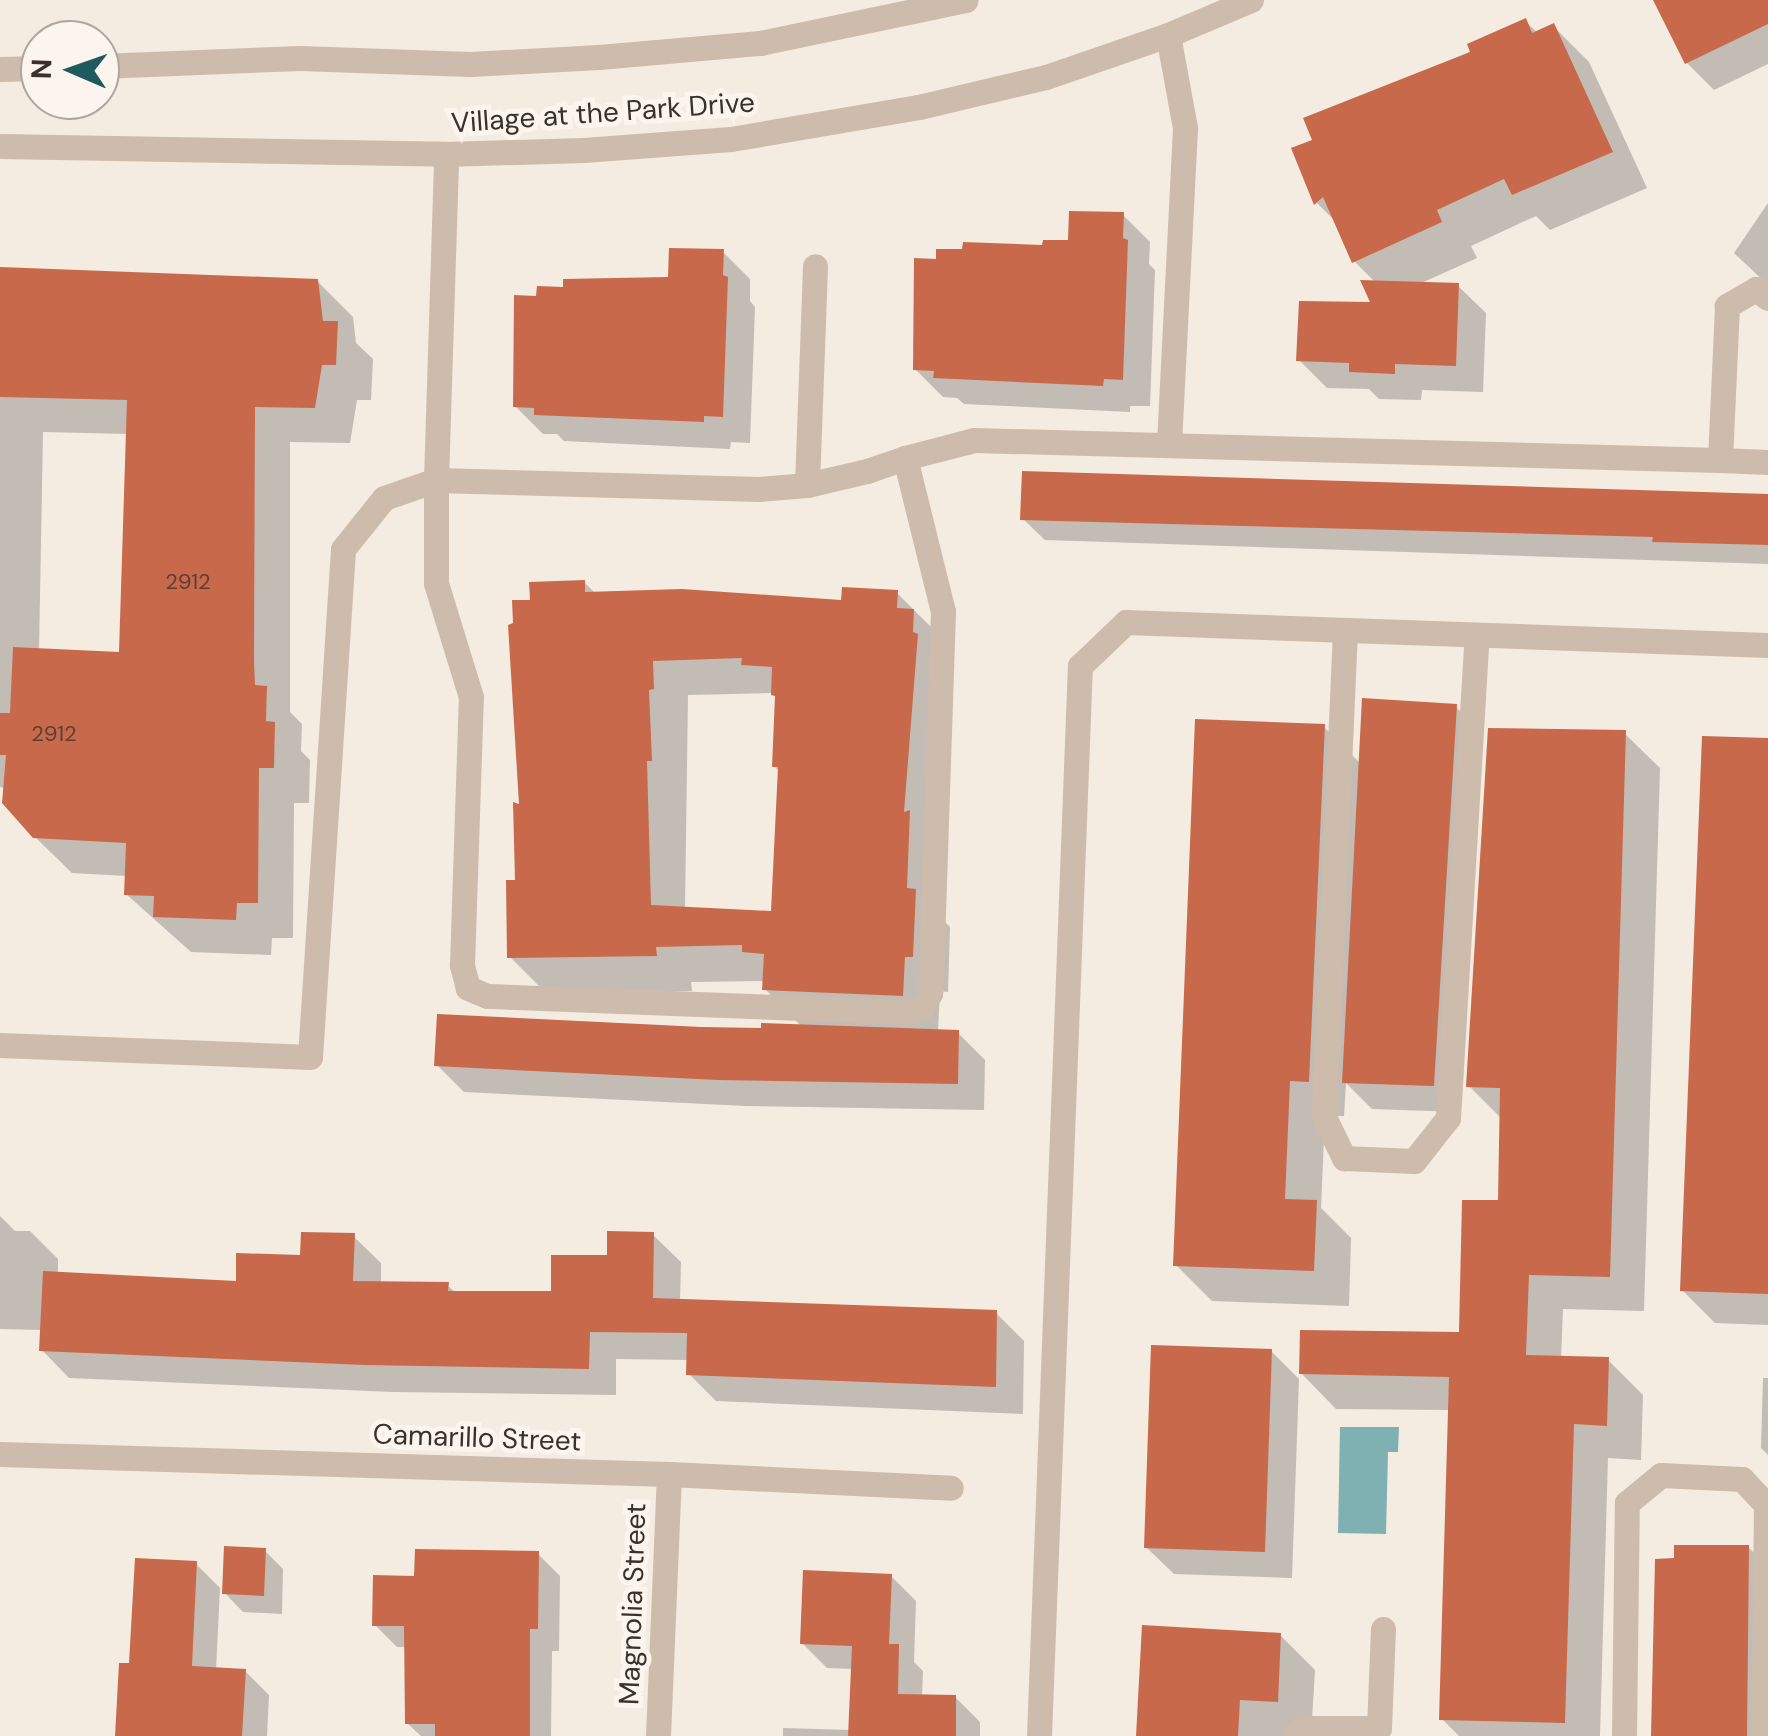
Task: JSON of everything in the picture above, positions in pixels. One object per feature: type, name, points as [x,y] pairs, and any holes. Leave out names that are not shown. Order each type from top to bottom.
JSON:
[{"type":"street","name":"Village at the Park Drive","points":[[120,65],[300,58],[470,64],[599,57],[760,43],[966,0]]},
{"type":"street","name":"Village at the Park Drive","points":[[0,146],[446,154],[584,150],[731,139],[1046,77],[1168,35],[1251,0]]},
{"type":"street","points":[[1168,35],[1185,128],[1169,445]]},
{"type":"street","points":[[446,154],[436,583],[470,696],[462,965],[468,988],[487,996],[908,1012],[922,1008],[930,994],[944,611],[905,458]]},
{"type":"street","points":[[806,486],[815,266]]},
{"type":"street","points":[[1720,460],[1728,306],[1756,289],[1768,298]]},
{"type":"street","points":[[0,1046],[310,1057],[343,549],[384,498],[436,480],[758,489],[806,486],[974,440],[1768,462]]},
{"type":"street","points":[[1039,1736],[1080,666],[1126,622],[1768,645]]},
{"type":"street","points":[[1345,630],[1324,1117],[1344,1158],[1414,1161],[1448,1118],[1477,634]]},
{"type":"street","name":"Camarillo Street","points":[[0,1454],[668,1474],[951,1488]]},
{"type":"street","name":"Magnolia Street","points":[[658,1736],[668,1474]]},
{"type":"street","points":[[1624,1736],[1627,1503],[1661,1475],[1742,1478],[1766,1506],[1763,1736]]},
{"type":"street","points":[[1294,1736],[1302,1728],[1379,1732],[1383,1629]]},
{"type":"water","points":[[1340,1427],[1399,1427],[1398,1452],[1388,1452],[1386,1534],[1338,1533]]},
{"type":"building","points":[[1653,0],[1768,0],[1768,24],[1685,64]]},
{"type":"building","points":[[1526,18],[1532,33],[1554,23],[1613,152],[1512,195],[1504,179],[1437,210],[1442,222],[1352,263],[1323,197],[1314,205],[1291,148],[1312,140],[1303,118],[1470,52],[1467,44]]},
{"type":"building","points":[[1069,211],[1124,212],[1123,238],[1128,240],[1123,380],[1104,379],[1103,386],[933,378],[934,371],[913,370],[914,258],[936,259],[936,249],[962,249],[963,242],[1042,245],[1043,240],[1068,240]]},
{"type":"building","points":[[669,248],[724,249],[723,275],[728,277],[723,417],[704,416],[704,422],[534,415],[534,408],[513,407],[514,295],[536,296],[537,286],[563,287],[563,279],[668,277]]},
{"type":"building","points":[[0,267],[318,279],[323,321],[338,321],[336,365],[322,365],[315,408],[255,407],[255,685],[267,686],[266,721],[275,722],[274,768],[259,768],[258,903],[237,903],[236,920],[153,917],[154,896],[124,895],[126,843],[33,838],[2,803],[6,755],[0,755],[0,713],[10,713],[13,647],[119,652],[127,400],[0,397]]},
{"type":"building","points":[[1360,280],[1459,283],[1456,366],[1395,364],[1395,374],[1349,372],[1349,363],[1296,361],[1299,301],[1370,302]]},
{"type":"building","points":[[1022,471],[1768,494],[1768,545],[1652,542],[1653,537],[1020,520]]},
{"type":"building","points":[[585,580],[585,592],[682,589],[841,600],[842,587],[898,590],[897,608],[914,609],[913,632],[918,634],[904,812],[910,810],[907,888],[916,889],[913,957],[905,957],[903,996],[762,990],[764,954],[742,952],[742,945],[656,947],[657,956],[507,958],[506,880],[515,880],[513,802],[519,804],[508,625],[513,623],[512,600],[530,600],[529,582]],"holes":[[[742,658],[741,665],[772,667],[772,767],[778,767],[771,911],[651,905],[647,761],[652,761],[649,690],[654,689],[653,661]]]},
{"type":"building","points":[[1362,698],[1457,704],[1434,1086],[1342,1083]]},
{"type":"building","points":[[1195,719],[1325,724],[1309,1082],[1290,1081],[1285,1199],[1317,1200],[1314,1271],[1173,1266]]},
{"type":"building","points":[[1488,728],[1626,730],[1610,1277],[1529,1275],[1526,1355],[1609,1357],[1607,1426],[1574,1424],[1565,1723],[1439,1720],[1449,1377],[1299,1374],[1300,1330],[1459,1332],[1462,1200],[1498,1200],[1500,1088],[1466,1087]]},
{"type":"building","points":[[1702,736],[1768,738],[1768,1294],[1680,1291]]},
{"type":"building","points":[[437,1014],[701,1027],[761,1028],[761,1023],[959,1030],[958,1084],[718,1080],[434,1066]]},
{"type":"building","points":[[607,1231],[654,1232],[653,1298],[997,1310],[996,1387],[686,1375],[687,1333],[590,1332],[589,1369],[364,1365],[39,1351],[43,1271],[236,1281],[236,1253],[300,1255],[301,1232],[355,1233],[353,1281],[449,1282],[448,1291],[551,1291],[551,1255],[607,1255]]},
{"type":"building","points":[[1151,1345],[1272,1349],[1265,1552],[1144,1548]]},
{"type":"building","points":[[1674,1545],[1749,1545],[1747,1736],[1651,1736],[1655,1559],[1674,1558]]},
{"type":"building","points":[[224,1546],[266,1548],[264,1596],[222,1594]]},
{"type":"building","points":[[415,1549],[539,1551],[538,1629],[530,1629],[530,1736],[435,1736],[435,1724],[405,1724],[404,1626],[372,1626],[373,1575],[414,1576]]},
{"type":"building","points":[[135,1558],[197,1561],[192,1666],[246,1669],[242,1736],[115,1736],[119,1663],[129,1663]]},
{"type":"building","points":[[803,1570],[892,1574],[889,1644],[899,1644],[898,1694],[956,1695],[956,1736],[848,1736],[852,1646],[800,1644]]},
{"type":"building","points":[[1142,1625],[1281,1633],[1278,1702],[1240,1700],[1238,1736],[1136,1736]]}]
